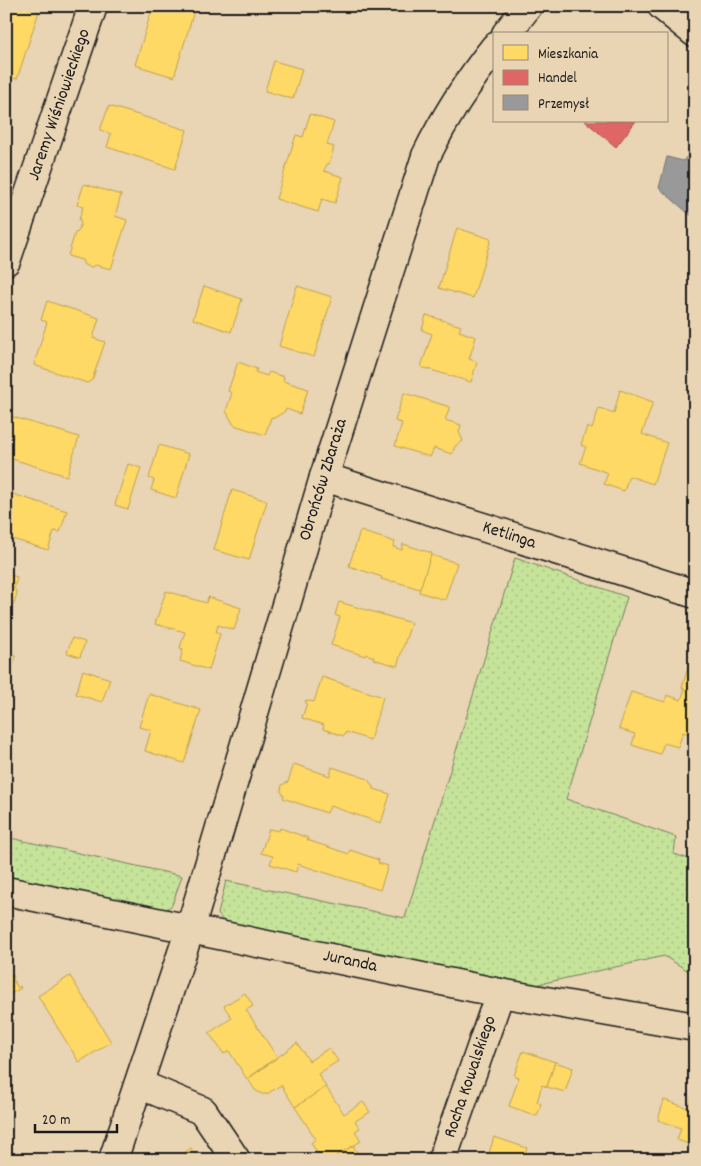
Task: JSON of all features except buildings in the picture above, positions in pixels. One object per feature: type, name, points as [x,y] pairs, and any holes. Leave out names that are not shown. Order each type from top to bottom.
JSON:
[{"type":"street","name":"Jaremy Wiśniowieckiego","points":[[6,261],[94,6]]},
{"type":"street","points":[[508,32],[528,6]]},
{"type":"street","points":[[662,6],[695,33]]},
{"type":"street","name":"Obrońców Zbaraża","points":[[113,1160],[190,930],[324,477],[426,156],[457,99],[493,50]]},
{"type":"street","name":"Ketlinga","points":[[324,477],[695,594]]},
{"type":"street","name":"Juranda","points":[[6,891],[500,993],[695,1027]]},
{"type":"street","name":"Rocha Kowalskiego","points":[[442,1160],[500,993]]},
{"type":"street","points":[[138,1084],[203,1111],[236,1160]]},
{"type":"green space","points":[[515,558],[627,597],[566,799],[676,837],[674,854],[695,861],[695,975],[664,956],[500,993],[237,939],[218,914],[226,881],[405,918]]},
{"type":"green space","points":[[6,837],[182,876],[172,905],[152,921],[6,891]]}]
